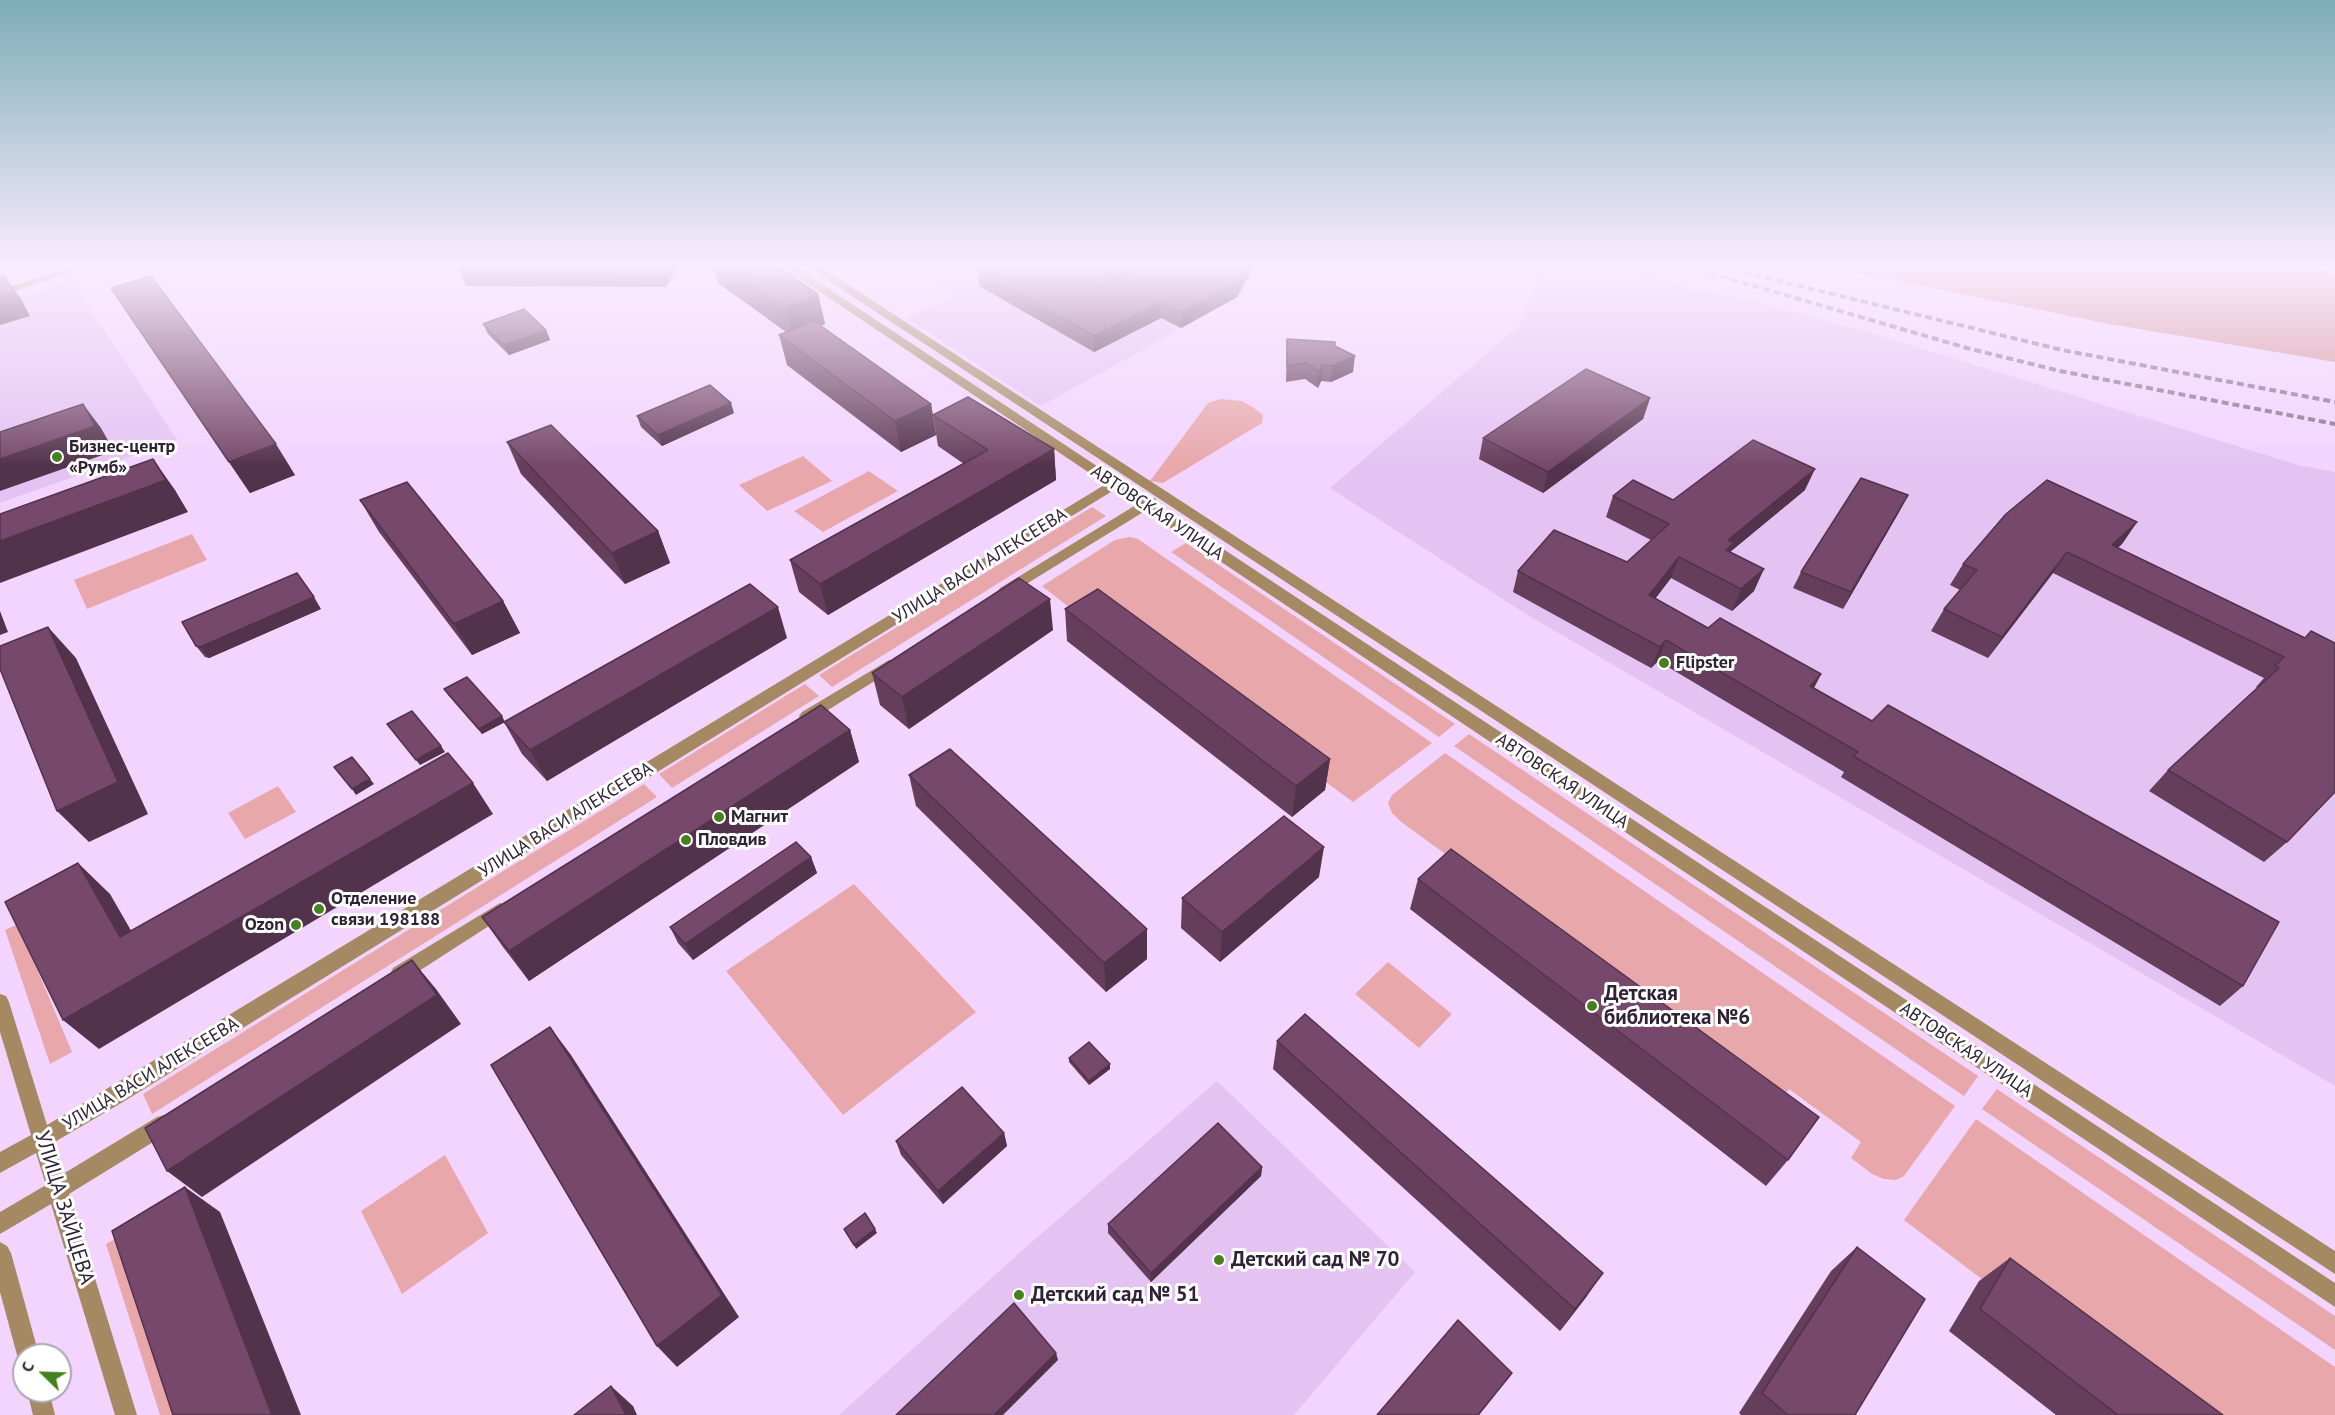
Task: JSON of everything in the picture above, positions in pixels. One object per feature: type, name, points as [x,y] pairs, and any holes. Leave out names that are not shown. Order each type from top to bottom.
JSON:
[{"type":"street","name":"АВТОВСКАЯ УЛИЦА","points":[[887,333],[2335,1296]]},
{"type":"street","name":"АВТОВСКАЯ УЛИЦА","points":[[914,333],[2335,1263]]},
{"type":"street","name":"УЛИЦА ВАСИ АЛЕКСЕЕВА","points":[[0,1163],[43,1139],[1130,475]]},
{"type":"street","name":"УЛИЦА ВАСИ АЛЕКСЕЕВА","points":[[989,601],[1161,495]]},
{"type":"street","points":[[795,724],[902,656]]},
{"type":"street","points":[[387,982],[513,902]]},
{"type":"street","name":"УЛИЦА ЗАЙЦЕВА","points":[[0,1002],[126,1415]]},
{"type":"street","points":[[0,1224],[175,1117]]},
{"type":"street","points":[[0,1252],[25,1343]]},
{"type":"shaded area","points":[[0,333],[106,333],[177,440],[0,503]]},
{"type":"shaded area","points":[[930,333],[1173,333],[1041,406]]},
{"type":"shaded area","points":[[1511,333],[1872,333],[2298,465],[2335,472],[2335,1086],[1526,614],[1330,488]]},
{"type":"shaded area","points":[[2163,333],[2335,333],[2335,362]]},
{"type":"shaded area","points":[[1221,399],[1242,401],[1254,408],[1263,415],[1262,423],[1163,483],[1150,481],[1208,403]]},
{"type":"shaded area","points":[[803,456],[832,481],[767,511],[739,485]]},
{"type":"shaded area","points":[[869,471],[898,491],[823,532],[794,511]]},
{"type":"shaded area","points":[[1092,507],[1106,516],[832,687],[819,675]]},
{"type":"shaded area","points":[[192,534],[207,560],[87,609],[74,580]]},
{"type":"shaded area","points":[[1130,537],[1138,539],[1432,743],[1353,802],[1100,616],[1088,622],[1042,586],[1115,540]]},
{"type":"shaded area","points":[[1186,543],[1455,724],[1439,737],[1171,552]]},
{"type":"shaded area","points":[[805,684],[819,696],[672,788],[659,774]]},
{"type":"shaded area","points":[[1469,734],[1978,1076],[1964,1096],[1454,746]]},
{"type":"shaded area","points":[[1445,753],[1955,1106],[1904,1176],[1896,1180],[1884,1179],[1872,1174],[1851,1158],[1861,1142],[1789,1089],[1781,1099],[1400,821],[1392,813],[1388,803],[1392,795]]},
{"type":"shaded area","points":[[644,784],[657,797],[152,1114],[143,1094]]},
{"type":"shaded area","points":[[278,786],[296,812],[245,839],[228,813]]},
{"type":"shaded area","points":[[854,884],[976,1012],[843,1115],[726,971]]},
{"type":"shaded area","points":[[18,924],[72,1052],[50,1064],[5,930]]},
{"type":"shaded area","points":[[1388,962],[1452,1014],[1419,1048],[1355,994]]},
{"type":"shaded area","name":"Детский сад № 70","points":[[1217,1081],[1415,1272],[1294,1415],[839,1415],[1025,1248]]},
{"type":"shaded area","points":[[1997,1089],[2335,1316],[2335,1350],[1982,1109]]},
{"type":"shaded area","points":[[1976,1119],[2335,1367],[2335,1415],[2161,1415],[1904,1220]]},
{"type":"shaded area","points":[[445,1155],[488,1233],[402,1294],[361,1211]]},
{"type":"shaded area","points":[[122,1235],[183,1415],[160,1415],[106,1244]]},
{"type":"building","points":[[142,333],[193,333],[276,444],[229,462]]},
{"type":"building","points":[[492,333],[538,333],[504,345]]},
{"type":"building","points":[[831,333],[931,404],[895,421],[779,335]]},
{"type":"building","points":[[1287,339],[1335,342],[1335,346],[1355,356],[1332,366],[1322,365],[1319,372],[1307,363],[1287,366]]},
{"type":"building","points":[[1586,369],[1650,398],[1548,472],[1483,438]]},
{"type":"building","points":[[710,385],[731,403],[658,435],[637,416]]},
{"type":"building","points":[[968,397],[1054,449],[820,584],[790,560],[988,450],[933,415]]},
{"type":"building","points":[[83,404],[95,426],[0,459],[0,432]]},
{"type":"building","points":[[551,425],[658,531],[612,553],[507,442]]},
{"type":"building","points":[[1753,440],[1815,469],[1728,540],[1734,543],[1726,550],[1764,569],[1741,589],[1679,557],[1649,595],[1708,628],[1720,618],[1821,674],[1810,686],[1872,721],[1888,705],[2279,922],[2243,986],[1853,756],[1858,752],[1666,640],[1660,647],[1518,571],[1554,530],[1627,562],[1669,524],[1613,496],[1633,480],[1673,500]]},
{"type":"building","points":[[153,459],[166,480],[0,541],[0,514]]},
{"type":"building","points":[[1861,478],[1908,495],[1851,592],[1801,572]]},
{"type":"building","points":[[2047,480],[2137,522],[2112,545],[2305,638],[2311,631],[2335,643],[2335,792],[2287,842],[2168,770],[2279,668],[2275,666],[2284,657],[2067,552],[2002,637],[1944,609],[1977,570],[1963,564],[2006,514]]},
{"type":"building","points":[[407,482],[503,601],[454,624],[360,500]]},
{"type":"building","points":[[297,573],[314,597],[200,647],[196,646],[182,622]]},
{"type":"building","points":[[1019,578],[1050,599],[902,697],[872,673]]},
{"type":"building","points":[[750,584],[778,607],[530,750],[504,722]]},
{"type":"building","points":[[1098,589],[1330,759],[1296,786],[1065,609]]},
{"type":"building","points":[[48,627],[118,782],[57,811],[0,669],[0,646]]},
{"type":"building","points":[[467,677],[502,716],[479,729],[444,689]]},
{"type":"building","points":[[821,705],[850,730],[509,951],[482,917]]},
{"type":"building","points":[[412,711],[441,746],[416,760],[387,724]]},
{"type":"building","points":[[950,749],[1147,929],[1104,963],[909,775]]},
{"type":"building","points":[[448,753],[473,783],[63,1020],[5,902],[78,863],[120,937]]},
{"type":"building","points":[[352,757],[370,779],[352,789],[334,767]]},
{"type":"building","points":[[1284,816],[1324,847],[1222,932],[1182,898]]},
{"type":"building","points":[[796,842],[811,857],[685,944],[670,927]]},
{"type":"building","points":[[1451,849],[1819,1117],[1788,1160],[1418,879]]},
{"type":"building","points":[[412,960],[437,995],[167,1171],[145,1128]]},
{"type":"building","points":[[1305,1014],[1603,1273],[1575,1309],[1277,1041]]},
{"type":"building","points":[[550,1027],[722,1295],[657,1346],[491,1065]]},
{"type":"building","points":[[1089,1042],[1110,1064],[1089,1081],[1069,1058]]},
{"type":"building","points":[[962,1087],[1004,1133],[938,1191],[896,1141]]},
{"type":"building","points":[[1218,1123],[1262,1167],[1151,1273],[1108,1224]]},
{"type":"building","points":[[185,1187],[272,1415],[173,1415],[112,1231]]},
{"type":"building","points":[[865,1213],[875,1229],[854,1245],[844,1229]]},
{"type":"building","points":[[1857,1247],[1925,1299],[1855,1415],[1788,1415],[1762,1393]]},
{"type":"building","points":[[2010,1258],[2223,1415],[2118,1415],[1980,1309]]},
{"type":"building","points":[[1014,1303],[1056,1353],[994,1415],[896,1415]]},
{"type":"building","points":[[1458,1320],[1512,1373],[1478,1415],[1377,1415]]},
{"type":"building","points":[[611,1386],[626,1415],[574,1415]]},
{"type":"railway","points":[[1916,333],[2060,371],[2335,424]]},
{"type":"railway","points":[[1992,333],[2062,350],[2335,402]]},
{"type":"place","name":"Бизнес-центр «Румб»","points":[[57,457]]},
{"type":"place","name":"Flipster","points":[[1664,663]]},
{"type":"place","name":"Магнит","points":[[719,817]]},
{"type":"place","name":"Пловдив","points":[[686,840]]},
{"type":"place","name":"Отделение связи 198188","points":[[319,909]]},
{"type":"place","name":"Ozon","points":[[296,925]]},
{"type":"place","name":"Детская библиотека №6","points":[[1592,1006]]},
{"type":"place","name":"Детский сад № 70","points":[[1219,1260]]},
{"type":"place","name":"Детский сад № 51","points":[[1019,1295]]}]
